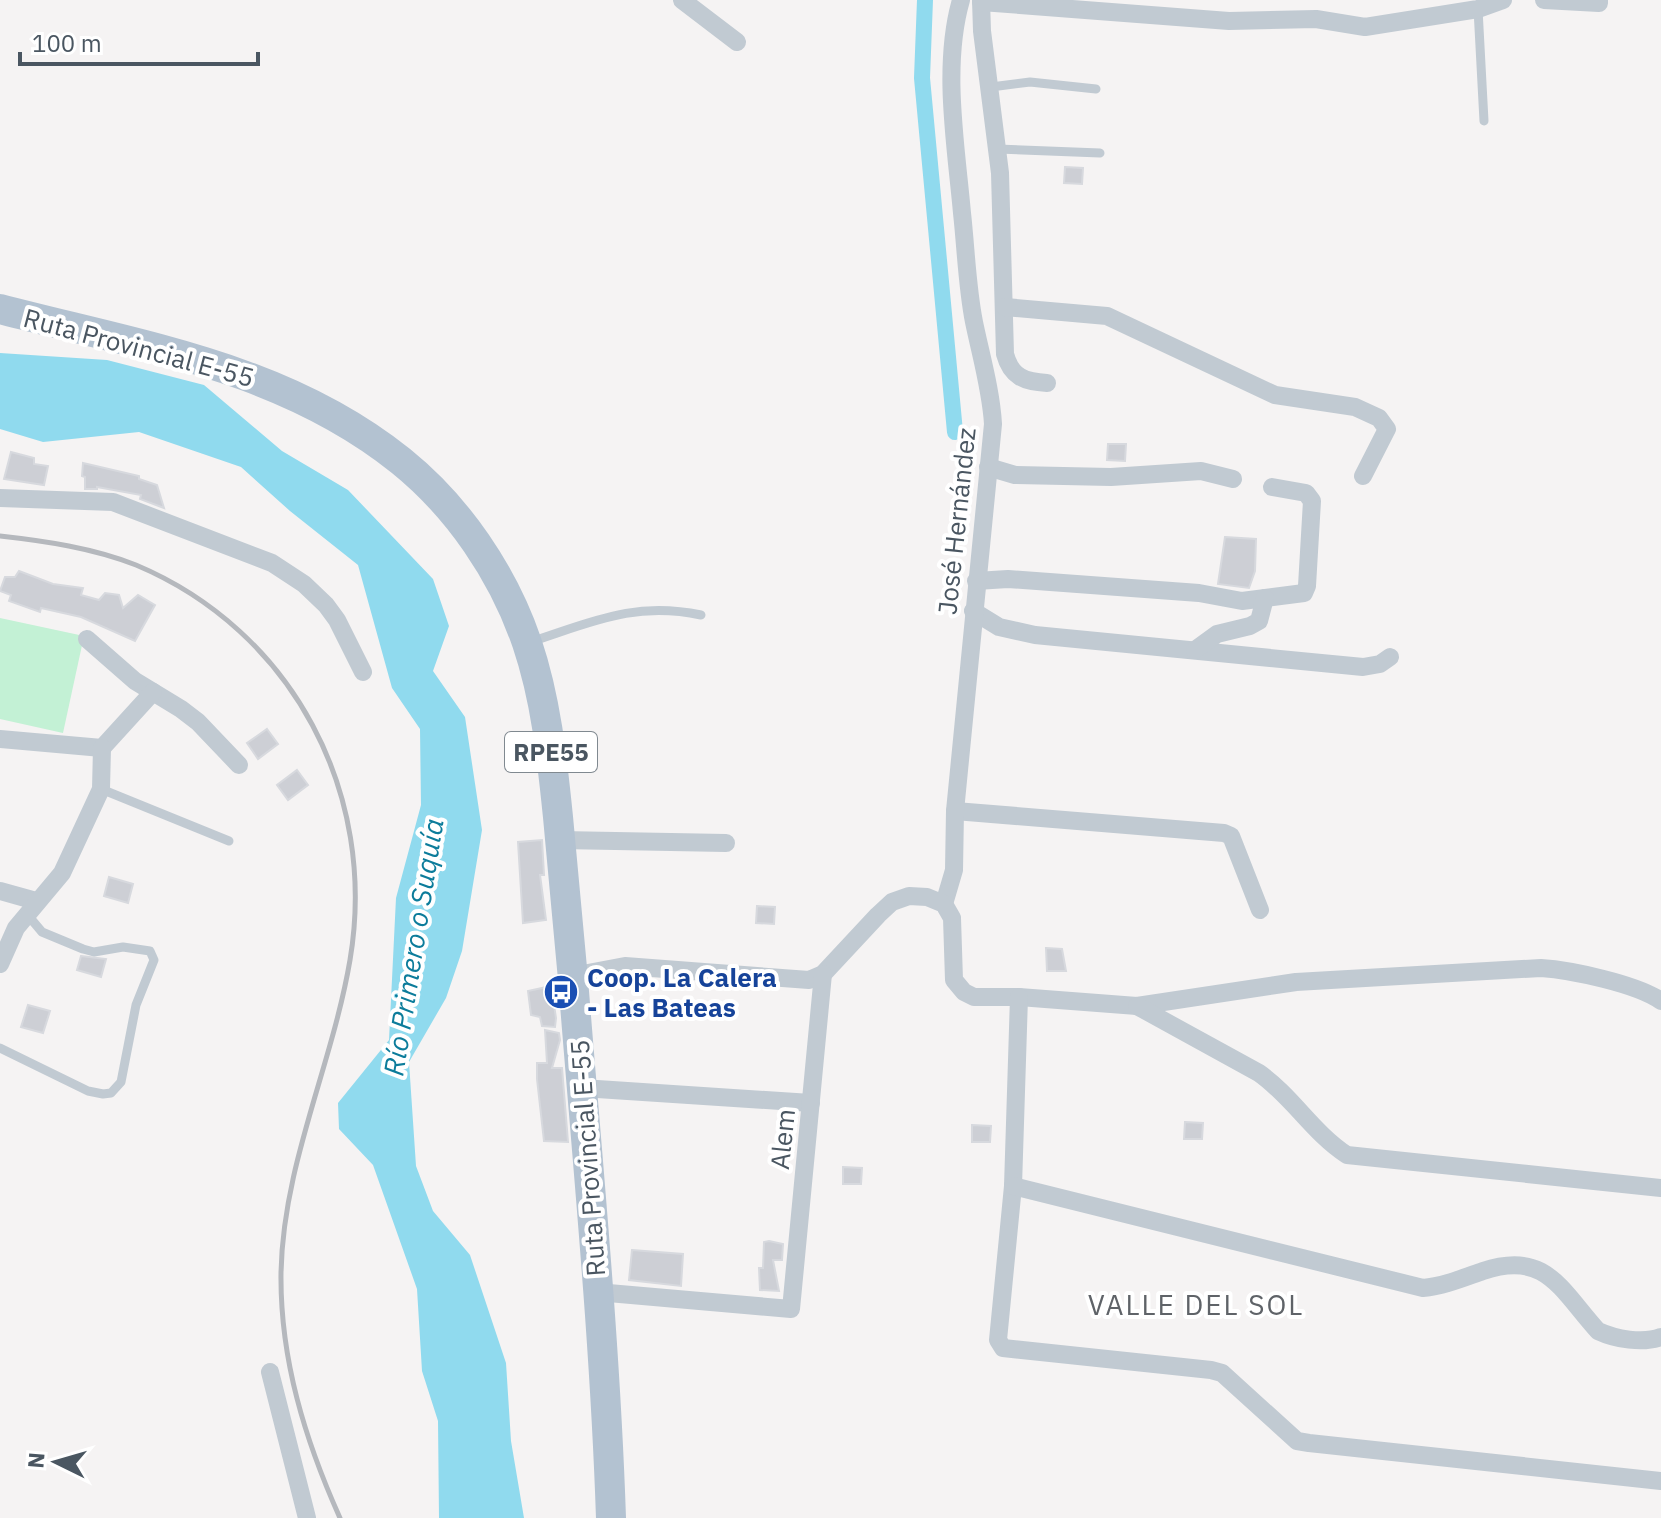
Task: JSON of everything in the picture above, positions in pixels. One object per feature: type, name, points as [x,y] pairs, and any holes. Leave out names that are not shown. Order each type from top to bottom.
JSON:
[{"type":"main road","name":"Ruta Provincial E-55","points":[[0,309],[248,375],[301,397],[351,425],[414,472],[462,524],[507,596],[527,643],[548,728],[582,1088],[611,1518]]},
{"type":"street","points":[[682,0],[737,42]]},
{"type":"street","name":"José Hernández","points":[[944,904],[954,870],[955,811],[993,424],[992,403],[970,298],[951,69],[952,43],[961,0]]},
{"type":"street","points":[[1047,383],[1022,379],[1008,366],[1005,354],[997,149],[981,1],[1229,21],[1316,9],[1365,27],[1478,9],[1503,0]]},
{"type":"street","points":[[1544,0],[1599,2]]},
{"type":"street","points":[[1005,307],[1107,316],[1275,395],[1365,411],[1379,418],[1387,429],[1363,476]]},
{"type":"street","points":[[988,467],[1015,475],[1095,476],[1190,470],[1233,479]]},
{"type":"street","points":[[976,581],[1008,579],[1199,593],[1242,601],[1304,593],[1312,501],[1306,493],[1272,487]]},
{"type":"street","points":[[0,498],[113,502],[272,563],[304,584],[326,605],[363,672]]},
{"type":"street","points":[[1195,650],[1217,634],[1259,621],[1265,598]]},
{"type":"street","points":[[973,611],[999,627],[1015,632],[1363,667],[1380,664],[1390,657]]},
{"type":"street","points":[[87,639],[135,681],[198,722],[239,765]]},
{"type":"street","points":[[0,964],[5,948],[31,907],[62,873],[101,789],[102,748],[153,692]]},
{"type":"street","points":[[0,739],[102,748]]},
{"type":"street","points":[[955,811],[1224,833],[1231,836],[1260,910]]},
{"type":"street","points":[[560,840],[726,843]]},
{"type":"street","points":[[0,891],[31,907]]},
{"type":"street","points":[[572,976],[625,966],[809,980],[823,974],[892,902],[909,896],[927,897],[944,904],[952,918],[954,980],[964,992],[974,997],[1019,997],[1137,1006],[1296,982],[1541,968],[1562,970],[1625,986],[1661,1001]]},
{"type":"street","name":"Alem","points":[[597,1292],[791,1309],[823,974]]},
{"type":"street","points":[[1019,997],[1013,1186],[998,1340],[1003,1348],[1222,1373],[1297,1441],[1661,1481]]},
{"type":"street","points":[[1137,1006],[1277,1085],[1329,1144],[1347,1155],[1661,1188]]},
{"type":"street","points":[[582,1088],[811,1103]]},
{"type":"street","points":[[1013,1186],[1423,1288],[1438,1287],[1501,1265],[1518,1263],[1547,1274],[1598,1331],[1647,1341],[1661,1337]]},
{"type":"street","points":[[270,1372],[307,1518]]},
{"type":"lane","points":[[1478,9],[1484,121]]},
{"type":"lane","points":[[991,87],[1030,82],[1096,89]]},
{"type":"lane","points":[[997,149],[1100,153]]},
{"type":"lane","points":[[527,643],[630,612],[677,610],[701,615]]},
{"type":"lane","points":[[101,789],[229,841]]},
{"type":"lane","points":[[0,1048],[88,1091],[111,1093],[121,1082],[136,1005],[154,960],[150,951],[123,947],[94,952],[42,932],[31,907]]},
{"type":"green space","points":[[0,618],[84,636],[63,733],[0,719]]},
{"type":"water","name":"Río Primero o Suquía","points":[[0,353],[107,360],[204,385],[282,451],[348,490],[433,579],[449,626],[433,671],[465,717],[482,830],[462,951],[446,998],[409,1062],[416,1166],[433,1211],[470,1255],[506,1363],[511,1441],[524,1518],[439,1518],[438,1421],[422,1371],[417,1289],[373,1165],[339,1129],[338,1103],[389,1040],[396,898],[421,805],[420,729],[392,688],[358,565],[241,467],[139,432],[43,442],[0,429]]},
{"type":"building","points":[[1065,167],[1083,168],[1082,184],[1064,183]]},
{"type":"building","points":[[1108,444],[1126,444],[1125,461],[1107,460]]},
{"type":"building","points":[[11,452],[34,458],[34,464],[48,466],[44,485],[4,479]]},
{"type":"building","points":[[83,463],[139,476],[139,479],[157,485],[164,508],[140,499],[141,495],[97,487],[85,489]]},
{"type":"building","points":[[1225,537],[1256,539],[1255,571],[1249,588],[1218,584]]},
{"type":"building","points":[[19,571],[53,584],[83,588],[81,595],[99,600],[105,593],[119,595],[123,608],[138,595],[155,605],[135,641],[81,617],[41,608],[40,612],[9,601],[11,595],[0,591],[5,577],[15,577]]},
{"type":"building","points":[[267,729],[278,744],[258,759],[247,743]]},
{"type":"building","points":[[297,770],[308,785],[288,800],[277,785]]},
{"type":"building","points":[[542,840],[544,875],[540,875],[546,920],[523,923],[518,842]]},
{"type":"building","points":[[109,877],[133,884],[128,903],[104,896]]},
{"type":"building","points":[[757,906],[775,907],[774,924],[756,923]]},
{"type":"building","points":[[1046,948],[1062,949],[1066,971],[1047,971]]},
{"type":"building","points":[[81,956],[106,959],[101,977],[77,970]]},
{"type":"building","points":[[551,986],[555,1027],[542,1026],[540,1017],[531,1015],[528,991]]},
{"type":"building","points":[[28,1005],[50,1011],[43,1033],[21,1027]]},
{"type":"building","points":[[545,1030],[559,1033],[552,1068],[562,1068],[568,1142],[544,1141],[537,1063],[547,1063]]},
{"type":"building","points":[[1185,1122],[1203,1123],[1202,1139],[1184,1139]]},
{"type":"building","points":[[972,1125],[991,1126],[990,1142],[972,1142]]},
{"type":"building","points":[[843,1167],[862,1168],[861,1184],[843,1184]]},
{"type":"building","points":[[764,1242],[783,1244],[782,1260],[773,1260],[779,1291],[760,1290],[759,1268],[763,1268]]},
{"type":"building","points":[[632,1250],[683,1254],[681,1286],[629,1280]]},
{"type":"waterway","points":[[925,0],[922,78],[955,432]]},
{"type":"railway","points":[[0,536],[103,554],[136,565],[191,594],[240,631],[280,675],[312,725],[336,779],[350,838],[355,898],[350,960],[290,1193],[281,1273],[285,1337],[297,1398],[316,1459],[340,1518]]},
{"type":"place","name":"Coop. La Calera - Las Bateas","points":[[561,992]]},
{"type":"district","name":"VALLE DEL SOL","points":[[1196,1304]]}]
